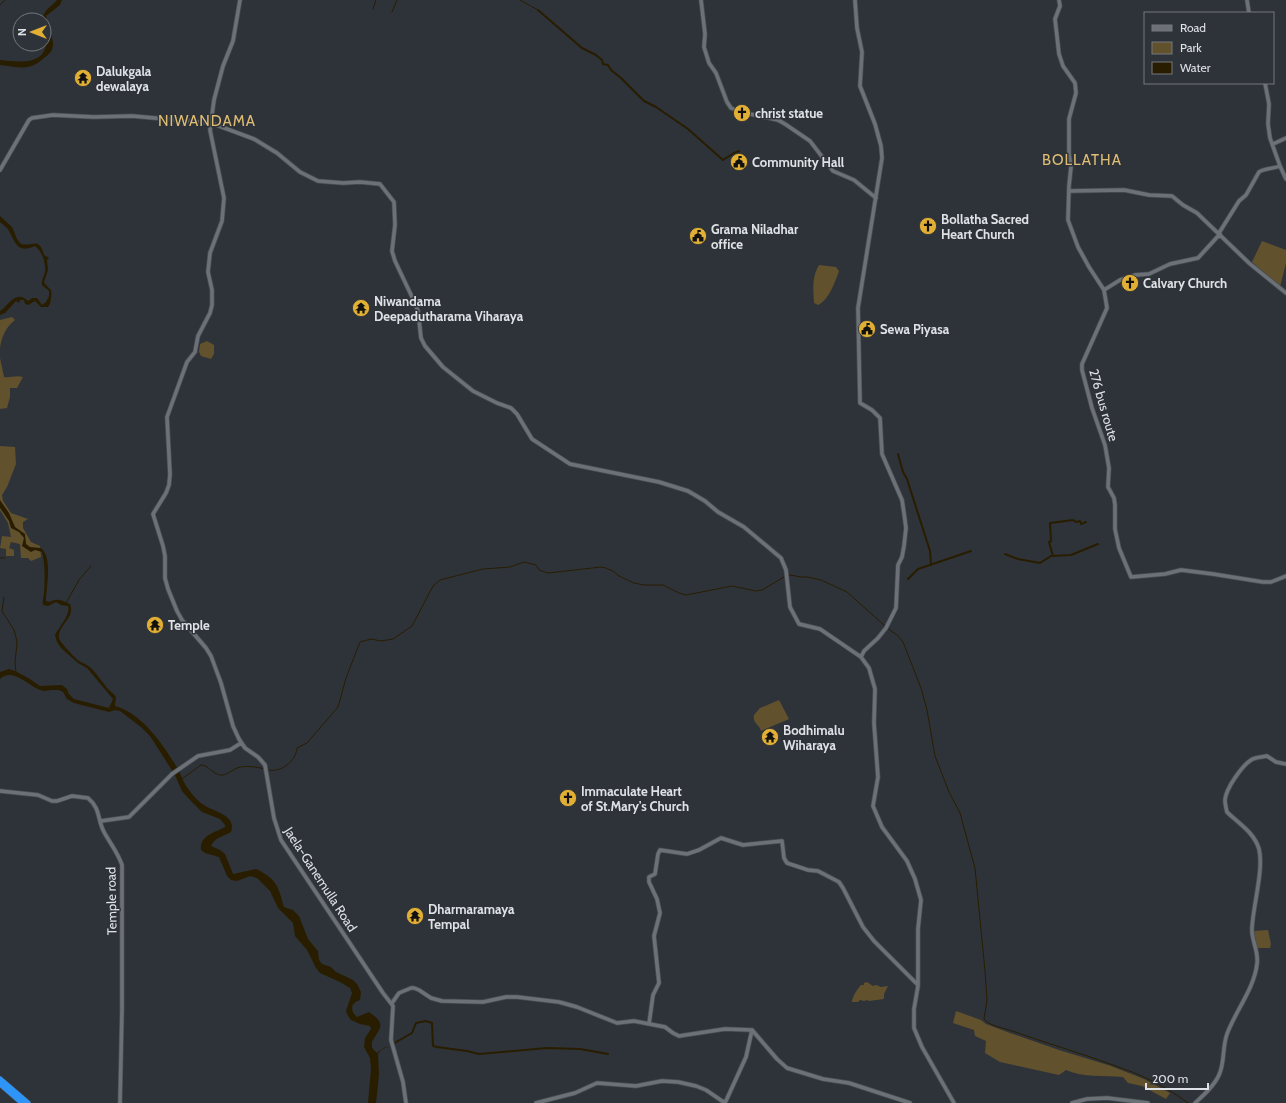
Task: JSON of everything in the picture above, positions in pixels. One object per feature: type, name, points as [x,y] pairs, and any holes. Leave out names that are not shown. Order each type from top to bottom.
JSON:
[{"type":"highway","points":[[0,1079],[28,1103]]},
{"type":"highway","points":[[0,1084],[22,1103]]},
{"type":"street","name":"Jaela-Ganemulla Road","points":[[240,0],[233,41],[228,51],[218,84],[211,123],[211,136],[224,198],[222,218],[210,252],[208,272],[213,302],[210,313],[197,339],[196,350],[187,362],[167,417],[170,474],[169,485],[166,493],[153,514],[163,546],[165,578],[168,589],[182,620],[211,656],[221,683],[233,726],[241,743],[248,751],[262,761],[266,767],[274,818],[281,840],[383,993],[392,1003]]},
{"type":"street","points":[[701,0],[706,34],[704,47],[709,63],[716,73],[727,102],[732,108],[742,112],[778,120],[785,124],[810,141],[833,171],[854,180],[876,198]]},
{"type":"street","points":[[855,0],[857,28],[862,52],[860,86],[875,124],[882,153],[858,308],[860,403],[872,410],[880,418],[882,454],[902,500],[906,528],[902,557],[898,564],[896,608],[887,627],[861,657]]},
{"type":"street","name":"276 bus route","points":[[1059,0],[1060,6],[1055,20],[1059,54],[1063,66],[1075,83],[1076,93],[1069,119],[1069,154],[1071,167],[1068,220],[1078,247],[1104,290],[1107,308],[1082,364],[1082,370],[1092,408],[1105,445],[1109,468],[1108,487],[1114,498],[1115,529],[1119,548],[1131,577],[1166,574],[1181,570],[1210,573],[1263,582],[1271,582],[1286,576]]},
{"type":"street","points":[[1247,0],[1249,12]]},
{"type":"street","points":[[1265,84],[1269,104],[1268,124],[1270,138],[1286,179]]},
{"type":"street","points":[[0,170],[29,120],[32,118],[53,115],[94,117],[133,116],[211,123],[254,139],[277,153],[300,172],[318,181],[380,184],[394,202],[395,225],[392,251],[394,261],[418,311],[421,338],[425,346],[443,367],[473,390],[497,403],[511,408],[517,414],[532,439],[570,464],[659,482],[688,491],[705,501],[718,512],[744,526],[781,558],[786,570],[790,607],[799,624],[820,629],[861,657],[869,668],[875,689],[874,723],[878,777],[873,806],[882,827],[907,861],[915,880],[920,900],[918,929],[918,985],[914,1009],[914,1028],[922,1048],[954,1103]]},
{"type":"street","points":[[1273,144],[1286,138]]},
{"type":"street","points":[[1104,290],[1120,280],[1134,275],[1149,274],[1170,264],[1198,258],[1219,234],[1239,201],[1246,195],[1259,172],[1280,166]]},
{"type":"street","points":[[1069,191],[1124,190],[1172,196],[1197,213],[1249,262],[1286,293]]},
{"type":"street","points":[[100,821],[129,817],[172,774],[198,756],[230,750],[241,743]]},
{"type":"street","points":[[1195,1103],[1214,1084],[1223,1065],[1225,1042],[1228,1033],[1248,991],[1258,963],[1252,929],[1260,864],[1259,850],[1248,831],[1241,823],[1227,812],[1225,801],[1226,796],[1231,785],[1243,767],[1252,759],[1266,756],[1276,762],[1286,764]]},
{"type":"street","name":"Temple road","points":[[0,791],[38,795],[52,801],[57,801],[72,796],[88,798],[99,813],[104,831],[114,846],[122,865],[122,1010],[120,1103]]},
{"type":"street","points":[[649,1024],[653,995],[659,983],[654,936],[660,913],[657,899],[648,878],[655,874],[660,850],[687,854],[700,850],[719,839],[725,839],[743,845],[782,841],[784,858],[787,863],[808,870],[818,871],[836,880],[843,888],[866,931],[918,985]]},
{"type":"street","points":[[406,1103],[403,1082],[392,1045],[394,1008],[392,1003],[399,993],[410,988],[414,988],[431,998],[442,1000],[483,1002],[506,997],[516,997],[559,1002],[577,1007],[617,1023],[634,1021],[664,1027],[674,1034],[682,1036],[725,1029],[752,1030],[777,1059],[787,1068],[823,1079],[849,1083],[910,1103]]},
{"type":"street","points":[[536,1103],[573,1093],[597,1083],[636,1086],[662,1081],[678,1082],[696,1086],[706,1090],[725,1103],[746,1057],[752,1030]]},
{"type":"street","points":[[1072,1103],[1087,1099],[1107,1098],[1148,1103]]},
{"type":"green space","points":[[1262,241],[1286,250],[1286,263],[1280,287],[1252,262]]},
{"type":"green space","points":[[819,265],[836,267],[839,271],[828,295],[822,303],[818,305],[814,303],[813,288],[815,274]]},
{"type":"green space","points":[[12,317],[15,320],[4,333],[0,349],[0,320]]},
{"type":"green space","points":[[207,341],[214,345],[214,354],[211,359],[201,356],[199,352],[200,344]]},
{"type":"green space","points":[[0,358],[4,377],[23,377],[17,388],[10,388],[10,397],[7,408],[0,409]]},
{"type":"green space","points":[[0,446],[15,447],[16,464],[7,487],[2,495],[3,501],[11,513],[28,519],[23,522],[23,528],[31,542],[40,546],[41,557],[31,561],[28,558],[21,558],[20,544],[11,542],[9,548],[14,550],[14,556],[6,556],[6,549],[0,548],[2,536],[11,537],[8,523],[0,510]]},
{"type":"green space","points":[[779,700],[789,719],[761,731],[754,720],[754,715],[760,708]]},
{"type":"green space","points":[[1268,930],[1271,944],[1270,948],[1257,948],[1254,931]]},
{"type":"green space","points":[[867,982],[873,986],[888,986],[884,994],[884,999],[869,1001],[860,1000],[858,1002],[852,1002],[858,988]]},
{"type":"green space","points":[[956,1011],[1010,1033],[1111,1066],[1144,1079],[1170,1093],[1166,1099],[1142,1086],[1128,1083],[1123,1077],[1087,1075],[1073,1073],[1066,1070],[1059,1075],[1000,1062],[985,1053],[986,1041],[975,1036],[974,1030],[953,1023]]},
{"type":"water","points":[[57,0],[62,0],[60,5],[51,12],[45,12]]},
{"type":"water","points":[[43,52],[50,52],[39,62],[28,67],[23,68],[0,65],[0,60],[27,61],[34,60]]},
{"type":"water","points":[[0,216],[12,227],[21,244],[38,244],[44,255],[49,258],[47,260],[48,270],[44,282],[51,290],[51,301],[48,307],[41,307],[35,301],[28,305],[25,304],[24,300],[20,300],[19,303],[16,301],[5,313],[0,315],[0,311],[16,297],[24,298],[28,301],[32,298],[37,298],[42,305],[46,302],[49,296],[49,291],[42,285],[45,265],[40,251],[35,246],[24,249],[18,246],[6,227],[0,222]]},
{"type":"water","points":[[0,500],[9,513],[15,527],[25,534],[26,544],[30,547],[41,548],[45,552],[48,565],[46,601],[49,602],[60,600],[70,604],[71,613],[59,633],[59,638],[79,661],[92,669],[116,697],[115,706],[134,715],[158,739],[171,757],[187,787],[196,798],[202,804],[224,815],[231,822],[231,832],[217,839],[211,846],[225,854],[233,874],[256,869],[273,880],[278,888],[284,907],[293,910],[299,916],[308,939],[318,951],[319,960],[322,964],[331,967],[336,972],[353,980],[357,984],[361,992],[360,1000],[354,1003],[352,1007],[353,1012],[357,1017],[369,1012],[375,1016],[380,1024],[379,1030],[372,1042],[372,1048],[377,1053],[383,1048],[391,1046],[382,1049],[378,1054],[379,1075],[376,1103],[368,1103],[371,1069],[370,1058],[364,1047],[365,1038],[371,1029],[370,1026],[351,1020],[348,1016],[346,1011],[352,993],[350,988],[320,973],[307,950],[295,936],[293,923],[278,908],[270,891],[257,878],[250,876],[237,881],[231,880],[227,876],[219,857],[205,853],[201,850],[202,841],[212,833],[225,827],[225,825],[220,819],[202,812],[182,791],[175,775],[150,736],[120,711],[115,710],[109,712],[74,703],[67,699],[63,692],[59,690],[40,690],[15,676],[5,676],[0,679],[0,672],[9,669],[30,679],[40,686],[62,685],[74,699],[109,708],[113,699],[87,668],[78,663],[61,648],[57,642],[55,635],[68,613],[68,606],[61,605],[56,602],[48,606],[43,605],[45,577],[42,552],[35,550],[31,552],[22,546],[24,538],[19,532],[11,528],[9,521],[0,508]]},
{"type":"waterway","points":[[0,5],[5,0]]},
{"type":"waterway","points":[[373,9],[376,0]]},
{"type":"waterway","points":[[392,12],[397,0]]},
{"type":"waterway","points":[[520,0],[538,10]]},
{"type":"waterway","points":[[538,10],[582,48],[596,55],[602,60],[603,64],[608,65],[611,70],[644,101],[656,107],[688,129],[723,160],[739,151]]},
{"type":"waterway","points":[[898,454],[930,551],[931,565]]},
{"type":"waterway","points":[[1053,556],[1049,542],[1051,541],[1050,523],[1073,520],[1076,522],[1080,521],[1081,524],[1086,522]]},
{"type":"waterway","points":[[1005,554],[1018,559],[1040,563],[1051,556],[1071,555],[1098,544]]},
{"type":"waterway","points":[[908,579],[918,569],[971,551]]},
{"type":"waterway","points":[[0,558],[5,558]]},
{"type":"waterway","points":[[268,770],[278,770],[287,765],[294,757],[297,748],[307,743],[338,707],[346,678],[360,642],[371,639],[381,641],[393,639],[412,626],[433,586],[440,580],[483,569],[510,567],[524,562],[536,565],[539,570],[548,573],[601,567],[613,571],[619,576],[634,583],[644,585],[663,585],[686,595],[732,586],[756,591],[762,590],[790,575],[808,577],[821,580],[847,592],[885,626]]},
{"type":"waterway","points":[[66,603],[79,580],[91,566]]},
{"type":"waterway","points":[[4,597],[2,611],[14,630],[17,643],[15,663],[16,672]]},
{"type":"waterway","points":[[887,628],[897,635],[903,642],[921,688],[927,710],[935,756],[949,792],[960,813],[975,868],[987,1000],[984,1019],[997,1026],[1133,1072],[1158,1084],[1188,1103]]},
{"type":"waterway","points":[[182,779],[201,765],[206,766],[220,775],[224,775],[237,768],[244,767],[265,769]]},
{"type":"waterway","points":[[391,1045],[412,1033],[416,1023],[426,1021],[432,1023],[433,1046],[437,1047],[479,1054],[547,1048],[580,1049],[608,1054]]},
{"type":"place","name":"Dalukgala dewalaya","points":[[83,78]]},
{"type":"place","name":"christ statue","points":[[742,113]]},
{"type":"place","name":"Community Hall","points":[[739,162]]},
{"type":"place","name":"Bollatha Sacred Heart Church","points":[[928,226]]},
{"type":"place","name":"Grama Niladhar office","points":[[698,236]]},
{"type":"place","name":"Calvary Church","points":[[1130,283]]},
{"type":"place","name":"Niwandama Deepadutharama Viharaya","points":[[361,308]]},
{"type":"place","name":"Sewa Piyasa","points":[[867,329]]},
{"type":"place","name":"Temple","points":[[155,625]]},
{"type":"place","name":"Bodhimalu Wiharaya","points":[[770,737]]},
{"type":"place","name":"Immaculate Heart of St.Mary's Church","points":[[568,798]]},
{"type":"place","name":"Dharmaramaya Tempal","points":[[415,916]]},
{"type":"district","name":"NIWANDAMA","points":[[207,121]]},
{"type":"district","name":"BOLLATHA","points":[[1082,160]]}]
